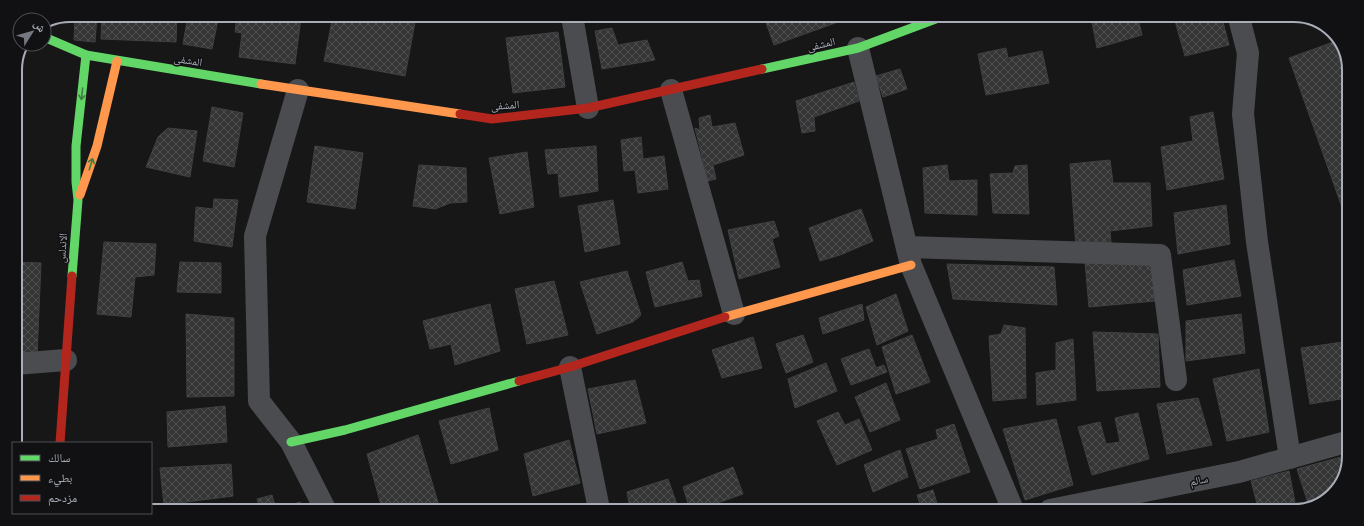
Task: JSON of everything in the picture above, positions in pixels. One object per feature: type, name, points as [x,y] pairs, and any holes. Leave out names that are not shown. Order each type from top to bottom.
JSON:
[{"type":"street","points":[[573,22],[588,108]]},
{"type":"street","name":"المشفى","points":[[52,40],[86,55],[117,61],[492,119],[588,108],[671,90],[858,48],[928,22]]},
{"type":"street","points":[[1240,22],[1248,53],[1243,114],[1257,242],[1290,458]]},
{"type":"street","points":[[858,48],[909,256],[1011,504]]},
{"type":"street","name":"الاندلس","points":[[60,442],[78,200],[75,178],[76,151],[86,55]]},
{"type":"street","points":[[78,200],[96,148],[117,61]]},
{"type":"street","points":[[298,90],[255,236],[259,401],[291,442],[322,504]]},
{"type":"street","points":[[671,90],[734,314]]},
{"type":"street","points":[[291,442],[345,430],[570,367],[909,256],[1160,255],[1176,380]]},
{"type":"street","points":[[22,363],[66,360]]},
{"type":"street","points":[[570,367],[597,504]]},
{"type":"street","name":"سالم","points":[[1080,504],[1239,472],[1342,443]]},
{"type":"building","points":[[75,22],[96,22],[95,42],[74,40]]},
{"type":"building","points":[[102,22],[177,22],[176,42],[101,39]]},
{"type":"building","points":[[187,22],[218,22],[212,49],[183,44]]},
{"type":"building","points":[[236,22],[300,22],[295,64],[239,57],[242,33],[235,32]]},
{"type":"building","points":[[332,22],[415,22],[405,76],[324,61]]},
{"type":"building","points":[[766,22],[838,22],[774,45]]},
{"type":"building","points":[[1092,22],[1139,22],[1142,35],[1097,48]]},
{"type":"building","points":[[1175,22],[1223,22],[1229,45],[1185,56]]},
{"type":"building","points":[[612,28],[618,45],[647,40],[655,60],[602,69],[595,31]]},
{"type":"building","points":[[558,32],[565,87],[513,93],[506,38]]},
{"type":"building","points":[[1333,42],[1337,49],[1342,67],[1342,207],[1289,58]]},
{"type":"building","points":[[1006,48],[1008,58],[1042,51],[1049,83],[986,95],[978,54]]},
{"type":"building","points":[[900,69],[907,89],[883,97],[876,76]]},
{"type":"building","points":[[854,82],[859,101],[814,117],[815,131],[802,133],[796,101]]},
{"type":"building","points":[[212,107],[243,113],[234,167],[203,161]]},
{"type":"building","points":[[1213,112],[1224,179],[1167,190],[1161,147],[1193,141],[1190,117]]},
{"type":"building","points":[[710,115],[712,127],[735,123],[744,155],[713,165],[716,179],[708,181],[695,128],[700,130],[699,118]]},
{"type":"building","points":[[168,128],[197,131],[190,177],[146,167],[158,137]]},
{"type":"building","points":[[641,137],[643,159],[664,156],[668,189],[638,193],[635,170],[624,171],[621,140]]},
{"type":"building","points":[[315,146],[363,153],[355,209],[307,202]]},
{"type":"building","points":[[596,146],[598,191],[560,197],[558,173],[548,174],[545,150]]},
{"type":"building","points":[[527,152],[534,207],[500,214],[489,158]]},
{"type":"building","points":[[1110,160],[1113,183],[1150,183],[1152,226],[1110,231],[1111,243],[1076,248],[1070,164]]},
{"type":"building","points":[[419,165],[466,168],[467,202],[450,203],[435,209],[413,206]]},
{"type":"building","points":[[947,165],[949,181],[977,180],[977,215],[925,213],[923,168]]},
{"type":"building","points":[[1027,165],[1029,214],[993,213],[990,174],[1013,173],[1015,166]]},
{"type":"building","points":[[214,199],[238,200],[232,247],[194,241],[196,207],[213,209]]},
{"type":"building","points":[[613,200],[620,244],[585,252],[578,206]]},
{"type":"building","points":[[1226,205],[1230,244],[1178,254],[1174,213]]},
{"type":"building","points":[[861,209],[873,241],[840,255],[820,261],[809,228]]},
{"type":"building","points":[[774,221],[779,236],[772,239],[780,267],[739,279],[728,230]]},
{"type":"building","points":[[104,242],[156,244],[154,275],[135,277],[131,317],[97,314]]},
{"type":"building","points":[[1151,259],[1155,301],[1089,307],[1085,262]]},
{"type":"building","points":[[1234,260],[1241,296],[1187,305],[1183,270]]},
{"type":"building","points":[[22,262],[41,263],[37,357],[22,356]]},
{"type":"building","points":[[180,262],[221,263],[221,293],[177,292]]},
{"type":"building","points":[[682,262],[688,281],[699,280],[702,296],[655,307],[646,272]]},
{"type":"building","points":[[947,264],[1054,267],[1057,305],[953,299]]},
{"type":"building","points":[[627,271],[641,315],[633,322],[597,334],[580,282]]},
{"type":"building","points":[[554,281],[568,335],[527,344],[515,289]]},
{"type":"building","points":[[896,294],[908,331],[877,345],[866,307]]},
{"type":"building","points":[[490,304],[500,351],[455,365],[451,344],[430,349],[423,321]]},
{"type":"building","points":[[862,304],[864,320],[823,334],[819,318]]},
{"type":"building","points":[[186,314],[234,318],[234,396],[187,397]]},
{"type":"building","points":[[1241,314],[1245,353],[1186,361],[1186,321]]},
{"type":"building","points":[[1004,325],[1025,328],[1026,398],[993,401],[989,336],[1001,334]]},
{"type":"building","points":[[1093,332],[1158,334],[1160,387],[1097,391]]},
{"type":"building","points":[[803,335],[813,362],[786,373],[776,344]]},
{"type":"building","points":[[912,335],[930,382],[896,394],[882,347]]},
{"type":"building","points":[[753,337],[762,368],[722,378],[712,350]]},
{"type":"building","points":[[1073,339],[1076,400],[1037,405],[1036,373],[1056,370],[1056,343]]},
{"type":"building","points":[[1342,342],[1342,399],[1310,404],[1301,348]]},
{"type":"building","points":[[869,349],[876,368],[884,365],[887,372],[851,385],[841,359]]},
{"type":"building","points":[[826,363],[837,391],[795,408],[788,379]]},
{"type":"building","points":[[1259,369],[1269,432],[1227,441],[1213,379]]},
{"type":"building","points":[[635,380],[646,423],[597,434],[588,389]]},
{"type":"building","points":[[886,383],[900,420],[870,432],[855,397]]},
{"type":"building","points":[[1198,398],[1212,445],[1167,454],[1157,404]]},
{"type":"building","points":[[225,406],[227,442],[168,447],[167,412]]},
{"type":"building","points":[[489,408],[498,450],[451,464],[439,421]]},
{"type":"building","points":[[838,412],[845,425],[859,419],[872,450],[837,465],[817,421]]},
{"type":"building","points":[[1138,413],[1149,459],[1092,475],[1078,427],[1100,422],[1106,444],[1120,442],[1115,418]]},
{"type":"building","points":[[1056,419],[1073,485],[1025,500],[1003,429]]},
{"type":"building","points":[[954,424],[970,472],[920,489],[906,449],[938,439],[936,430]]},
{"type":"building","points":[[418,435],[439,504],[381,504],[367,454]]},
{"type":"building","points":[[569,440],[580,483],[533,496],[524,454]]},
{"type":"building","points":[[900,450],[908,477],[873,492],[864,465]]},
{"type":"building","points":[[1341,457],[1342,459],[1337,477],[1332,485],[1321,496],[1308,501],[1297,469]]},
{"type":"building","points":[[231,464],[233,496],[164,504],[160,468]]},
{"type":"building","points":[[733,467],[743,494],[715,504],[688,504],[683,487]]},
{"type":"building","points":[[1289,471],[1295,502],[1287,504],[1257,504],[1251,481]]},
{"type":"building","points":[[668,479],[677,504],[629,504],[627,492]]},
{"type":"building","points":[[933,490],[937,504],[920,504],[917,495]]},
{"type":"building","points":[[272,495],[275,504],[259,504],[257,499]]},
{"type":"traffic: fast","points":[[762,69],[858,48],[928,22]]},
{"type":"traffic: fast","points":[[52,40],[86,55],[261,84]]},
{"type":"traffic: fast","points":[[72,276],[78,200],[76,182],[76,146],[86,55]]},
{"type":"traffic: fast","points":[[291,442],[345,430],[519,381]]},
{"type":"traffic: slow","points":[[80,195],[97,146],[117,61]]},
{"type":"traffic: slow","points":[[261,84],[460,114]]},
{"type":"traffic: slow","points":[[725,317],[911,265]]},
{"type":"traffic: jam","points":[[460,114],[492,119],[588,108],[762,69]]},
{"type":"traffic: jam","points":[[60,442],[72,276]]},
{"type":"traffic: jam","points":[[519,381],[570,367],[725,317]]}]
